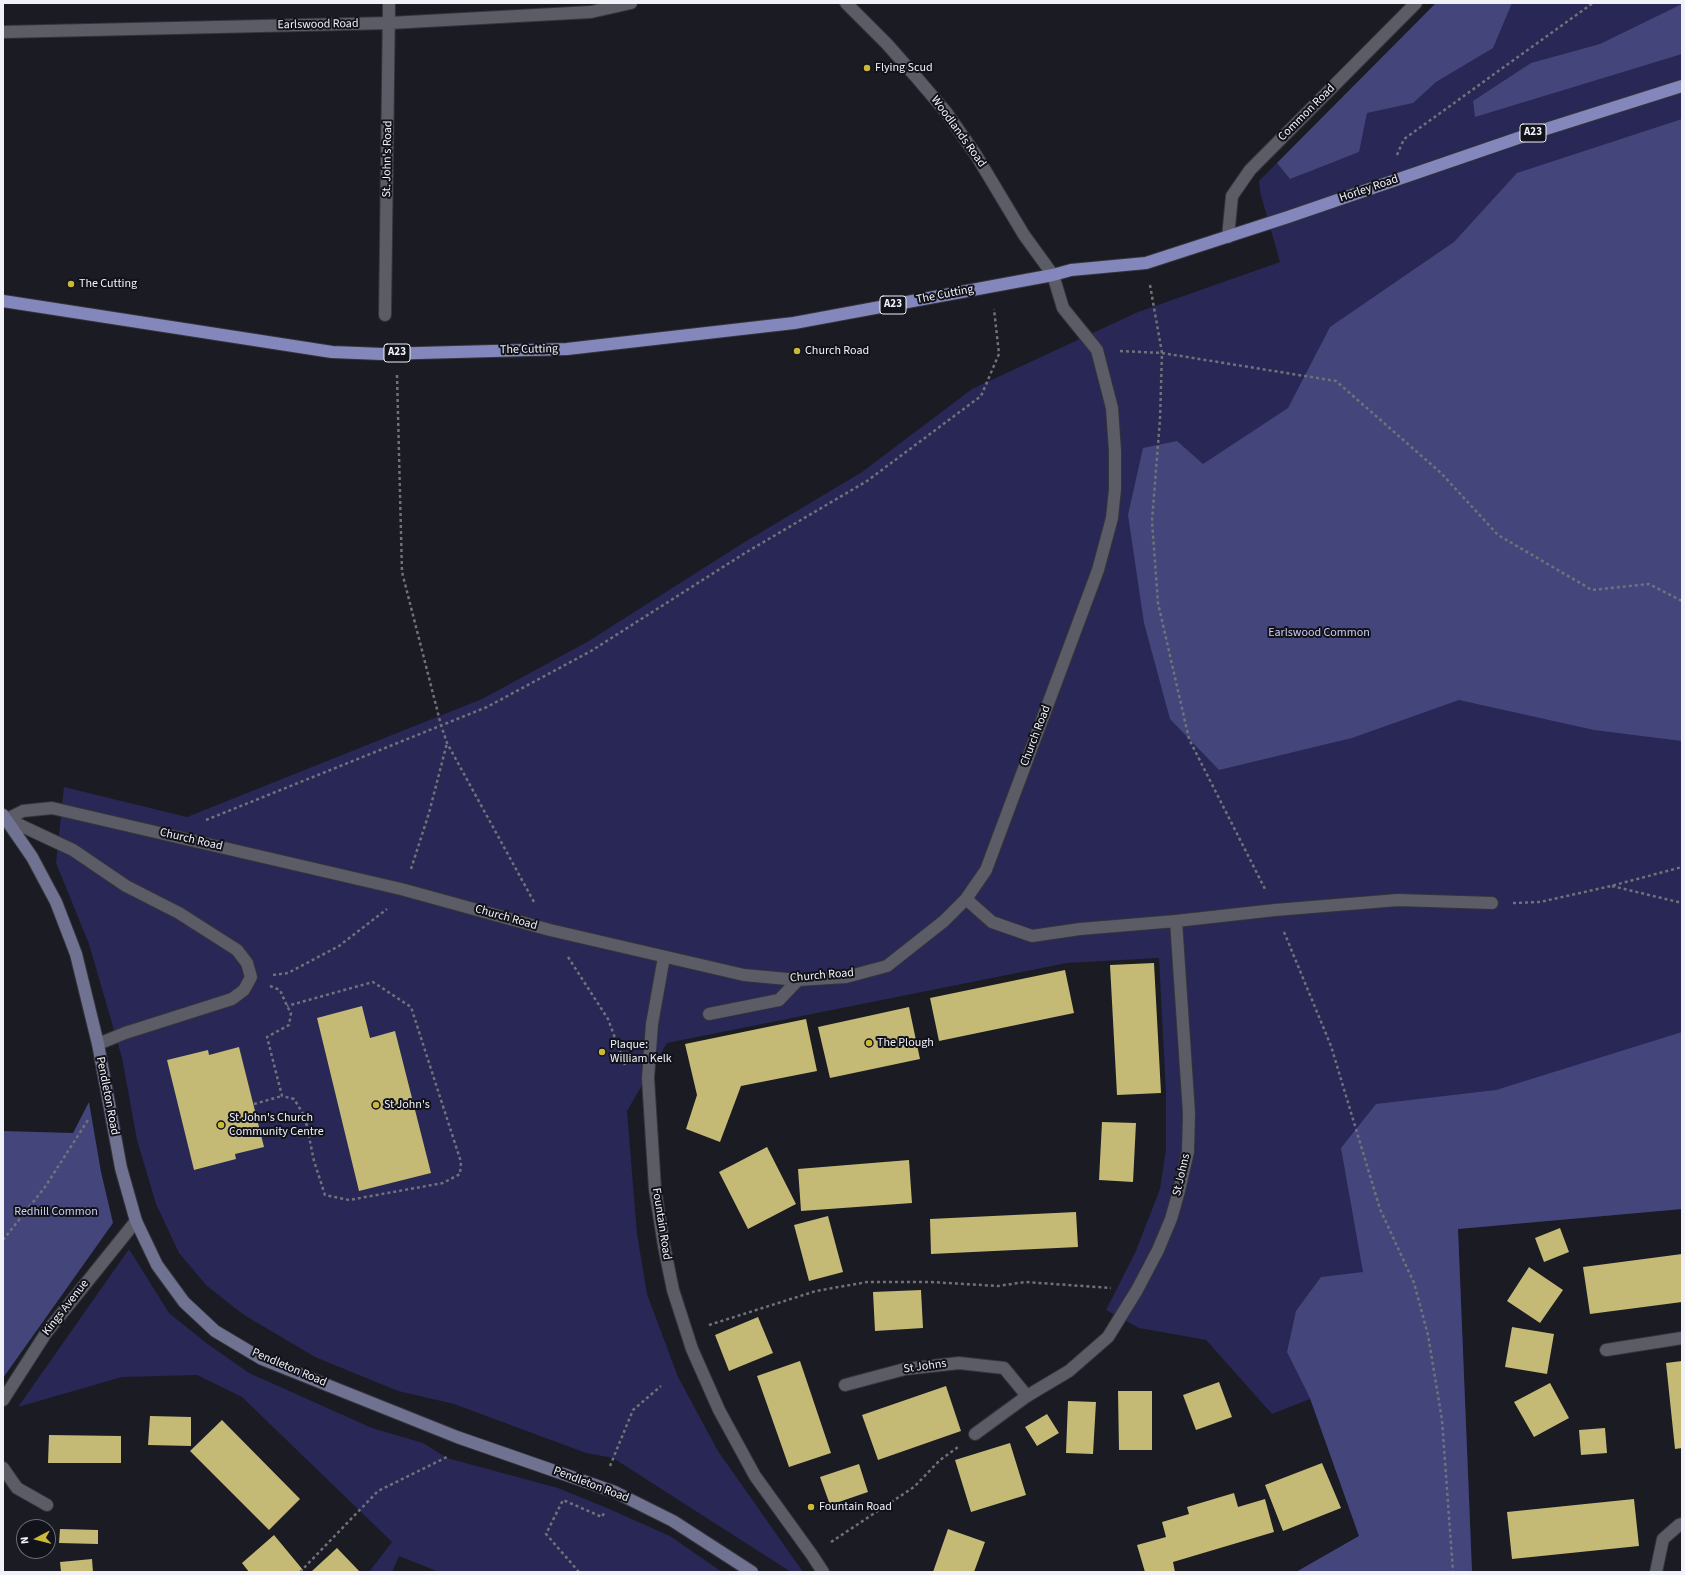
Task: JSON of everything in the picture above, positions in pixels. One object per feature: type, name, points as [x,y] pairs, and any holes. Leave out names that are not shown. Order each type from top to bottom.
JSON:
[{"type":"main road","name":"Horley Road","points":[[1053,275],[1072,270],[1146,263],[1682,86]]},
{"type":"main road","name":"The Cutting","points":[[3,301],[332,352],[382,354],[396,352],[567,349],[794,324],[1053,275]]},
{"type":"street","name":"St. John's Road","points":[[385,315],[390,23],[389,3]]},
{"type":"street","name":"Earlswood Road","points":[[3,32],[390,23],[591,12],[631,3]]},
{"type":"street","name":"Woodlands Road","points":[[846,3],[886,44],[946,112],[976,155],[1024,235],[1053,275]]},
{"type":"street","name":"Common Road","points":[[1228,237],[1232,196],[1250,170],[1416,3]]},
{"type":"street","name":"Church Road","points":[[5,817],[23,811],[52,808],[402,889],[550,930],[744,975],[798,980],[846,977],[887,966],[944,921],[966,899],[986,870],[1098,570],[1112,518],[1115,489],[1115,466],[1112,408],[1097,350],[1063,308],[1053,275]]},
{"type":"street","points":[[5,817],[73,850],[126,886],[179,913],[238,950],[246,963],[251,978],[244,990],[232,999],[125,1033],[98,1044]]},
{"type":"street","name":"Pendleton Road","points":[[5,817],[32,857],[56,902],[76,954],[98,1044],[121,1168],[136,1220],[157,1265],[184,1302],[215,1332],[262,1359],[457,1437],[615,1492],[673,1521],[752,1572]]},
{"type":"street","points":[[966,899],[992,922],[1011,930],[1032,936],[1080,929],[1176,921],[1275,910],[1398,900],[1492,903]]},
{"type":"street","name":"St Johns","points":[[845,1385],[905,1369],[959,1363],[1004,1368],[1027,1396],[1068,1371],[1108,1337],[1137,1290],[1158,1250],[1171,1219],[1188,1152],[1189,1114],[1176,921]]},
{"type":"street","name":"Fountain Road","points":[[664,957],[652,1024],[648,1078],[655,1189],[673,1290],[698,1366],[719,1410],[755,1476],[823,1572]]},
{"type":"street","points":[[709,1014],[779,1000],[798,980]]},
{"type":"street","name":"Kings Avenue","points":[[3,1400],[46,1333],[136,1220]]},
{"type":"street","points":[[1606,1350],[1682,1338]]},
{"type":"street","points":[[975,1434],[1027,1396]]},
{"type":"street","points":[[3,1468],[17,1488],[47,1505]]},
{"type":"street","points":[[1656,1572],[1663,1539],[1682,1524]]},
{"type":"path","points":[[1385,183],[1404,139],[1593,3]]},
{"type":"path","points":[[1146,263],[1162,353],[1160,419],[1152,521],[1158,603],[1189,739],[1275,910],[1331,1046],[1380,1209],[1414,1283],[1428,1335],[1442,1420],[1453,1572]]},
{"type":"path","points":[[189,840],[204,820],[487,707],[591,651],[745,553],[867,480],[982,396],[1000,354],[991,286]]},
{"type":"path","points":[[1097,350],[1162,353],[1336,381],[1441,473],[1498,535],[1592,590],[1649,584],[1682,601]]},
{"type":"path","points":[[396,352],[399,410],[402,572],[441,725],[447,743]]},
{"type":"path","points":[[1492,903],[1540,902],[1611,886],[1682,867]]},
{"type":"path","points":[[1611,886],[1682,903]]},
{"type":"path","points":[[251,978],[280,990],[291,1013],[289,1025],[267,1037],[282,1096]]},
{"type":"path","points":[[254,1104],[282,1096],[294,1099],[305,1117],[314,1161],[324,1195],[349,1200],[443,1183],[460,1174],[461,1162],[411,1007],[373,982],[287,1006]]},
{"type":"path","points":[[3,1240],[46,1187],[92,1114],[108,1100]]},
{"type":"path","points":[[687,1331],[816,1291],[867,1282],[931,1282],[998,1286],[1025,1282],[1137,1290]]},
{"type":"path","points":[[812,1555],[914,1488],[940,1460],[975,1434]]},
{"type":"path","points":[[300,1572],[378,1491],[446,1458],[457,1437]]},
{"type":"green space","name":"Earlswood Common","points":[[1436,3],[1682,3],[1682,1209],[1458,1229],[1472,1572],[1296,1572],[1359,1536],[1310,1399],[1272,1414],[1206,1340],[1139,1328],[1106,1310],[1135,1253],[1160,1189],[1166,1149],[1166,1093],[1159,958],[1067,963],[667,1043],[627,1111],[637,1234],[647,1294],[678,1377],[718,1451],[803,1572],[791,1572],[613,1458],[586,1453],[454,1404],[398,1391],[315,1357],[244,1315],[207,1286],[179,1253],[156,1204],[137,1140],[122,1058],[89,944],[56,863],[64,787],[187,817],[482,699],[587,642],[743,543],[862,472],[972,389],[1138,312],[1280,262],[1260,192],[1259,181]]},
{"type":"green space","points":[[1436,3],[1512,3],[1493,48],[1436,82],[1413,103],[1367,113],[1359,152],[1290,179],[1277,163]]},
{"type":"green space","points":[[1682,4],[1682,54],[1475,117],[1473,101],[1531,63],[1600,44]]},
{"type":"green space","points":[[1682,119],[1682,741],[1594,730],[1459,700],[1352,738],[1219,770],[1170,719],[1144,623],[1128,515],[1143,448],[1177,441],[1203,464],[1288,408],[1330,327],[1454,242],[1517,173]]},
{"type":"green space","points":[[1682,1032],[1682,1209],[1458,1229],[1472,1572],[1296,1572],[1359,1536],[1310,1398],[1287,1352],[1296,1311],[1321,1277],[1363,1272],[1341,1148],[1376,1104],[1496,1090]]},
{"type":"green space","name":"Redhill Common","points":[[89,1102],[101,1172],[113,1223],[3,1378],[3,1131],[73,1133]]},
{"type":"green space","points":[[129,1249],[169,1313],[205,1342],[249,1373],[372,1428],[423,1443],[447,1458],[558,1488],[607,1508],[670,1536],[722,1572],[439,1572],[399,1556],[392,1572],[369,1572],[392,1542],[242,1397],[197,1375],[122,1377],[18,1407]]},
{"type":"building","points":[[1154,963],[1161,1093],[1117,1095],[1110,965]]},
{"type":"building","points":[[1065,970],[1074,1013],[939,1041],[930,998]]},
{"type":"building","name":"St John's","points":[[362,1006],[370,1038],[395,1031],[431,1173],[359,1191],[317,1018]]},
{"type":"building","name":"The Plough","points":[[909,1007],[920,1059],[830,1078],[818,1027]]},
{"type":"building","points":[[806,1019],[817,1071],[741,1086],[720,1142],[686,1129],[697,1095],[685,1044]]},
{"type":"building","name":"St John's Church Community Centre","points":[[239,1047],[264,1147],[235,1154],[236,1159],[194,1170],[167,1060],[208,1050],[209,1055]]},
{"type":"building","points":[[1102,1122],[1136,1123],[1133,1182],[1099,1180]]},
{"type":"building","points":[[767,1147],[796,1204],[748,1229],[719,1172]]},
{"type":"building","points":[[909,1160],[912,1203],[801,1211],[798,1169]]},
{"type":"building","points":[[1076,1212],[1078,1247],[931,1254],[930,1219]]},
{"type":"building","points":[[828,1216],[843,1272],[809,1281],[794,1225]]},
{"type":"building","points":[[1560,1228],[1569,1252],[1544,1262],[1535,1238]]},
{"type":"building","points":[[1682,1254],[1682,1302],[1590,1314],[1583,1267]]},
{"type":"building","points":[[1529,1267],[1563,1290],[1540,1323],[1507,1301]]},
{"type":"building","points":[[921,1290],[923,1328],[875,1331],[873,1292]]},
{"type":"building","points":[[758,1317],[773,1353],[729,1371],[715,1335]]},
{"type":"building","points":[[1512,1327],[1554,1334],[1547,1374],[1505,1367]]},
{"type":"building","points":[[800,1361],[831,1453],[789,1467],[757,1376]]},
{"type":"building","points":[[1682,1361],[1682,1448],[1675,1449],[1666,1363]]},
{"type":"building","points":[[1219,1382],[1232,1417],[1196,1430],[1183,1395]]},
{"type":"building","points":[[1550,1383],[1569,1418],[1534,1437],[1514,1402]]},
{"type":"building","points":[[946,1386],[961,1431],[878,1460],[862,1415]]},
{"type":"building","points":[[1118,1391],[1152,1391],[1152,1450],[1119,1450]]},
{"type":"building","points":[[1068,1401],[1096,1402],[1093,1454],[1066,1453]]},
{"type":"building","points":[[1047,1414],[1059,1433],[1037,1446],[1025,1427]]},
{"type":"building","points":[[150,1416],[191,1417],[191,1446],[148,1445]]},
{"type":"building","points":[[222,1420],[300,1499],[269,1530],[190,1451]]},
{"type":"building","points":[[1605,1428],[1607,1453],[1581,1455],[1579,1430]]},
{"type":"building","points":[[49,1435],[121,1436],[121,1463],[48,1463]]},
{"type":"building","points":[[1010,1443],[1026,1495],[971,1512],[955,1460]]},
{"type":"building","points":[[1322,1463],[1341,1508],[1283,1531],[1265,1485]]},
{"type":"building","points":[[859,1464],[868,1492],[830,1505],[820,1477]]},
{"type":"building","points":[[1234,1493],[1238,1507],[1265,1499],[1274,1532],[1173,1562],[1175,1572],[1145,1572],[1137,1545],[1166,1537],[1162,1522],[1189,1514],[1187,1507]]},
{"type":"building","points":[[1634,1499],[1639,1546],[1512,1559],[1507,1512]]},
{"type":"building","points":[[60,1529],[98,1530],[98,1544],[59,1543]]},
{"type":"building","points":[[948,1529],[985,1542],[974,1572],[933,1572]]},
{"type":"building","points":[[274,1535],[303,1570],[301,1572],[249,1572],[242,1563]]},
{"type":"building","points":[[337,1548],[360,1572],[312,1571]]},
{"type":"building","points":[[92,1559],[93,1572],[61,1572],[60,1562]]},
{"type":"place","name":"Flying Scud","points":[[867,68]]},
{"type":"place","name":"The Cutting","points":[[71,284]]},
{"type":"place","name":"Church Road","points":[[797,351]]},
{"type":"place","name":"The Plough","points":[[869,1043]]},
{"type":"place","name":"Plaque: William Kelk","points":[[602,1052]]},
{"type":"place","name":"St John's","points":[[376,1105]]},
{"type":"place","name":"St John's Church Community Centre","points":[[221,1125]]},
{"type":"place","name":"Fountain Road","points":[[811,1507]]}]
